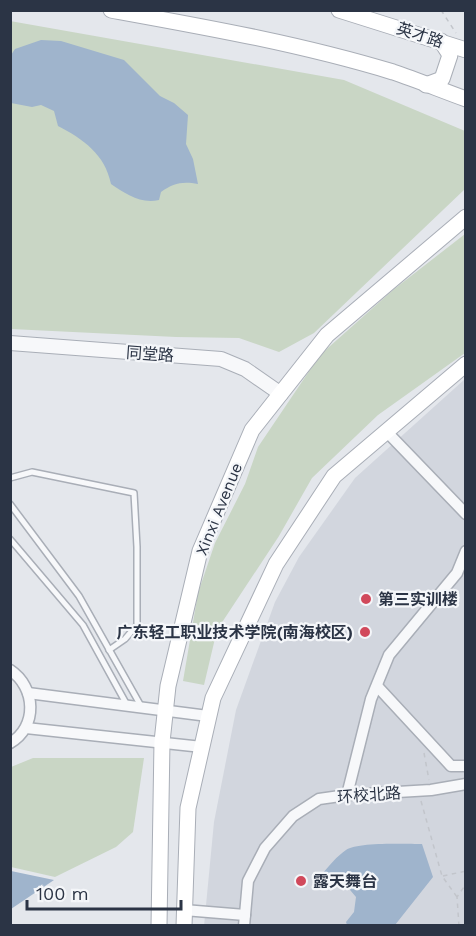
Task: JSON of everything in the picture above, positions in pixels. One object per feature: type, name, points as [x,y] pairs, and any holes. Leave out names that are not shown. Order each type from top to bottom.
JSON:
[{"type":"main road","points":[[111,10],[231,32],[393,72],[465,99]]},
{"type":"main road","name":"英才路","points":[[339,10],[441,41],[462,44]]},
{"type":"main road","points":[[426,85],[442,79],[448,64],[450,55],[441,41]]},
{"type":"main road","name":"Xinxi Avenue","points":[[159,926],[162,742],[168,686],[200,551],[252,430],[327,335],[465,217]]},
{"type":"main road","points":[[184,918],[188,808],[208,716],[213,698],[276,564],[334,476],[465,364]]},
{"type":"street","name":"同堂路","points":[[10,343],[221,359],[245,369],[281,394]]},
{"type":"street","points":[[386,431],[465,514]]},
{"type":"street","points":[[347,795],[371,699],[389,655],[457,573],[465,551]]},
{"type":"street","points":[[10,670],[25,683],[30,713],[26,728],[10,743]]},
{"type":"street","points":[[377,686],[451,766],[465,766]]},
{"type":"street","points":[[28,693],[208,716]]},
{"type":"street","points":[[26,728],[202,747]]},
{"type":"street","name":"环校北路","points":[[244,920],[248,880],[265,848],[293,816],[319,799],[431,790],[465,784]]},
{"type":"street","points":[[184,918],[244,920]]},
{"type":"lane","points":[[10,478],[33,472],[134,493],[137,547],[136,625],[126,639],[109,650]]},
{"type":"lane","points":[[10,504],[79,596],[142,708]]},
{"type":"lane","points":[[10,539],[83,625],[128,706]]},
{"type":"path","points":[[441,10],[462,44]]},
{"type":"path","points":[[420,733],[431,790]]},
{"type":"path","points":[[418,791],[442,876],[457,897],[459,926]]},
{"type":"path","points":[[442,876],[465,871]]},
{"type":"path","points":[[457,897],[465,884]]},
{"type":"shaded area","name":"广东轻工职业技术学院(南海校区)","points":[[465,379],[465,925],[204,926],[214,822],[236,710],[275,602],[299,557],[355,478]]},
{"type":"green space","points":[[10,21],[344,80],[465,131],[465,189],[314,333],[279,352],[239,338],[11,329]]},
{"type":"green space","points":[[465,234],[465,353],[378,415],[312,478],[279,536],[217,630],[204,685],[183,681],[198,593],[215,543],[245,484],[258,447],[320,355],[393,290]]},
{"type":"green space","points":[[33,758],[144,758],[133,832],[116,847],[55,877],[11,867],[11,767]]},
{"type":"water","points":[[41,40],[61,41],[124,60],[160,96],[174,103],[188,115],[186,144],[193,159],[198,184],[174,185],[161,192],[159,200],[146,201],[134,197],[111,184],[104,164],[98,156],[76,136],[58,126],[54,111],[41,105],[32,107],[11,103],[11,55],[15,49]]},
{"type":"water","points":[[422,844],[433,877],[395,925],[347,925],[346,922],[354,912],[356,897],[345,884],[330,885],[322,874],[333,861],[352,847]]},
{"type":"water","points":[[11,871],[54,880],[11,909]]},
{"type":"place","name":"第三实训楼","points":[[366,599]]},
{"type":"place","name":"广东轻工职业技术学院(南海校区)","points":[[365,632]]},
{"type":"place","name":"露天舞台","points":[[301,881]]}]
